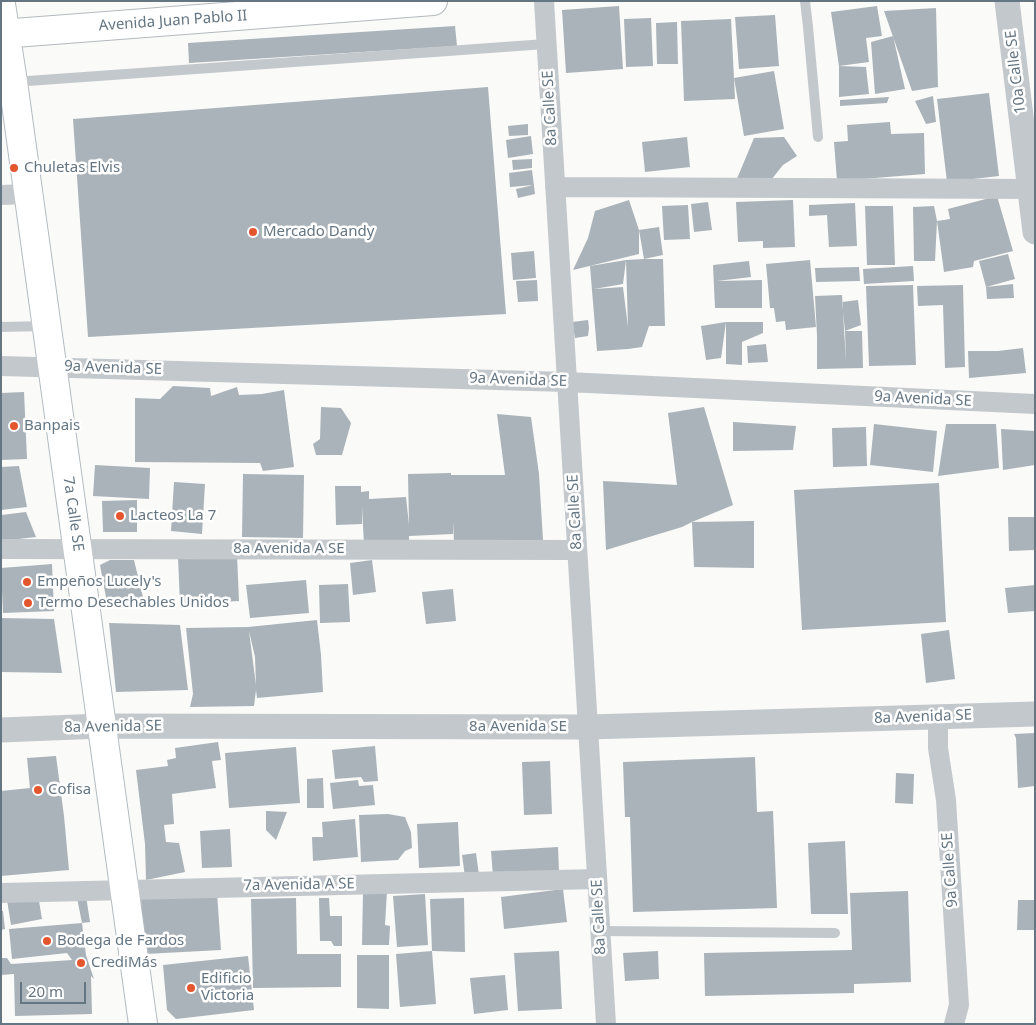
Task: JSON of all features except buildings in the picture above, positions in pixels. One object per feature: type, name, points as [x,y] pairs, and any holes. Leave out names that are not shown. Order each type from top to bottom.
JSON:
[{"type":"main road","name":"Avenida Juan Pablo II","points":[[4,34],[434,1]]},
{"type":"main road","name":"7a Calle SE","points":[[1,4],[29,194],[143,1024]]},
{"type":"street","name":"8a Calle SE","points":[[544,1],[606,1024]]},
{"type":"street","name":"10a Calle SE","points":[[1007,1],[1032,189],[1035,232]]},
{"type":"street","points":[[555,186],[1032,189]]},
{"type":"street","points":[[1,195],[29,194]]},
{"type":"street","name":"9a Avenida SE","points":[[1,366],[567,382],[1035,404]]},
{"type":"street","name":"8a Avenida A SE","points":[[1,549],[577,550]]},
{"type":"street","name":"8a Avenida SE","points":[[1,730],[102,726],[588,727],[1035,714]]},
{"type":"street","name":"9a Calle SE","points":[[938,716],[938,748],[946,800],[959,1005],[954,1024]]},
{"type":"street","name":"7a Avenida A SE","points":[[1,893],[597,879]]},
{"type":"lane","points":[[805,1],[818,137]]},
{"type":"lane","points":[[13,82],[546,44]]},
{"type":"lane","points":[[1,327],[47,326]]},
{"type":"lane","points":[[600,931],[835,933]]},
{"type":"place","name":"Chuletas Elvis","points":[[14,168]]},
{"type":"place","name":"Mercado Dandy","points":[[253,232]]},
{"type":"place","name":"Banpais","points":[[14,426]]},
{"type":"place","name":"Lacteos La 7","points":[[120,516]]},
{"type":"place","name":"Empeños Lucely's","points":[[27,582]]},
{"type":"place","name":"Termo Desechables Unidos","points":[[28,603]]},
{"type":"place","name":"Cofisa","points":[[38,790]]},
{"type":"place","name":"Bodega de Fardos","points":[[47,941]]},
{"type":"place","name":"CrediMás","points":[[81,963]]},
{"type":"place","name":"Edificio Victoria","points":[[191,988]]}]
